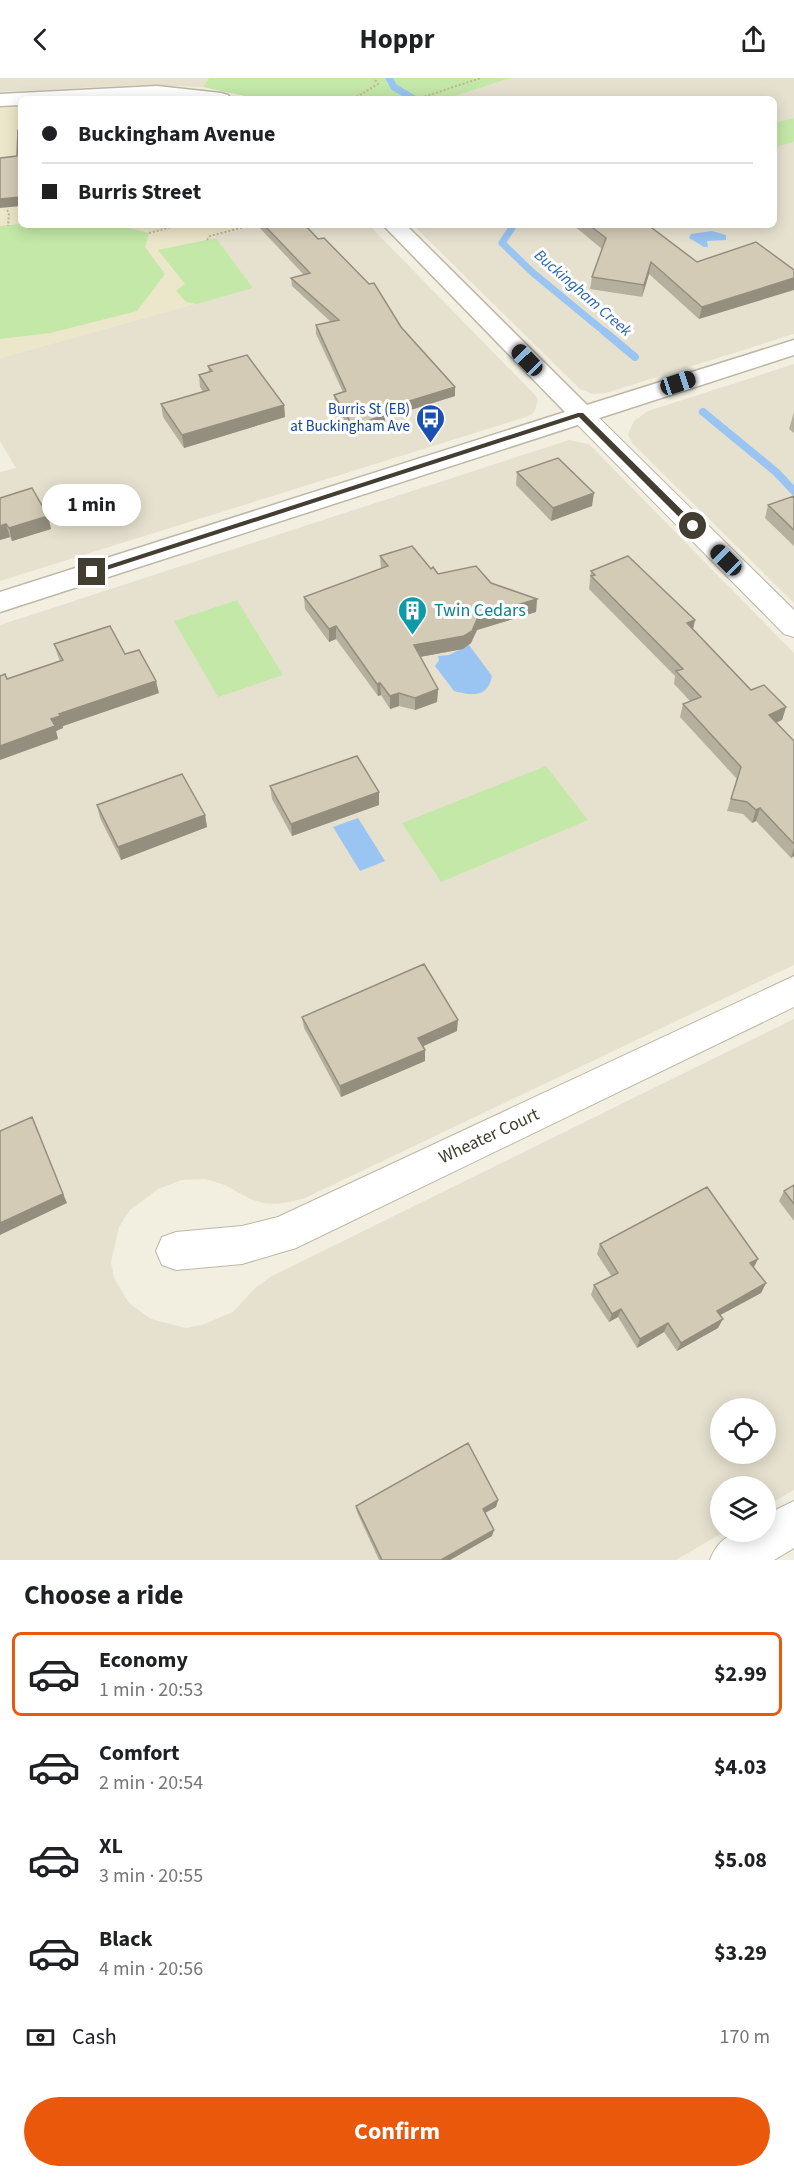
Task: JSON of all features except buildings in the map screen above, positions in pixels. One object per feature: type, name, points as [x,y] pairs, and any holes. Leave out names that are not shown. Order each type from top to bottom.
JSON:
[{"type":"street","points":[[78,96],[157,92],[194,96]]},
{"type":"street","points":[[0,100],[18,99]]},
{"type":"street","points":[[397,228],[794,627]]},
{"type":"street","points":[[0,602],[794,347]]},
{"type":"street","name":"Wheater Court","points":[[176,1251],[242,1245],[282,1235],[794,991]]},
{"type":"street","points":[[732,1560],[794,1523]]},
{"type":"path","points":[[358,96],[378,84],[374,78]]},
{"type":"path","points":[[427,96],[481,78]]},
{"type":"path","points":[[7,210],[9,213],[8,226]]},
{"type":"path","points":[[149,233],[168,228]]},
{"type":"path","points":[[207,240],[210,236],[241,228]]},
{"type":"shaded area","points":[[0,78],[209,78],[203,87],[138,85],[0,92]]},
{"type":"shaded area","points":[[511,78],[794,78],[794,334],[606,393],[593,394],[580,389],[416,228],[777,228],[777,96],[451,96]]},
{"type":"shaded area","points":[[18,107],[18,228],[247,228],[214,236],[253,288],[0,358],[0,108]]},
{"type":"shaded area","points":[[246,228],[372,228],[536,396],[538,401],[534,412],[529,416],[0,581],[0,472],[16,468],[0,441],[0,358],[252,288],[214,235]]},
{"type":"shaded area","points":[[794,364],[794,603],[632,443],[628,434],[634,421],[648,411]]},
{"type":"shaded area","points":[[569,440],[589,444],[794,653],[794,965],[303,1199],[278,1204],[264,1203],[250,1199],[225,1185],[205,1179],[182,1180],[158,1189],[130,1210],[119,1227],[111,1262],[114,1278],[129,1303],[151,1319],[186,1328],[202,1325],[233,1312],[256,1287],[272,1276],[794,1019],[794,1490],[776,1501],[776,1476],[710,1476],[710,1540],[676,1560],[0,1560],[0,625]]},
{"type":"green space","points":[[209,78],[511,78],[454,96],[244,96],[203,87]]},
{"type":"green space","points":[[794,118],[794,142],[777,146],[777,122]]},
{"type":"green space","points":[[18,224],[18,228],[129,228],[149,233],[145,247],[165,274],[137,311],[50,333],[0,339],[0,226]]},
{"type":"green space","points":[[216,238],[253,288],[197,304],[186,302],[176,291],[185,284],[158,250]]},
{"type":"green space","points":[[237,600],[283,675],[218,697],[174,621]]},
{"type":"green space","points":[[546,766],[588,820],[441,882],[402,823]]},
{"type":"water","points":[[712,231],[726,235],[726,240],[707,241],[708,247],[704,247],[689,238],[691,234]]},
{"type":"water","points":[[469,645],[492,676],[487,688],[478,694],[454,691],[435,666],[439,660],[438,656],[449,655]]},
{"type":"water","points":[[358,818],[385,861],[360,871],[333,827]]},
{"type":"waterway","name":"Buckingham Creek","points":[[389,78],[394,87],[409,96]]},
{"type":"waterway","name":"Buckingham Creek","points":[[512,228],[502,243],[532,272],[606,333]]},
{"type":"waterway","name":"Buckingham Creek","points":[[605,332],[635,357]]},
{"type":"waterway","name":"Buckingham Creek","points":[[703,412],[776,472],[794,491]]},
{"type":"place","name":"Burris St (EB) at Buckingham Ave","points":[[431,444]]},
{"type":"place","name":"Twin Cedars","points":[[413,636]]},
{"type":"route","points":[[92,572],[581,414],[693,526]]}]
